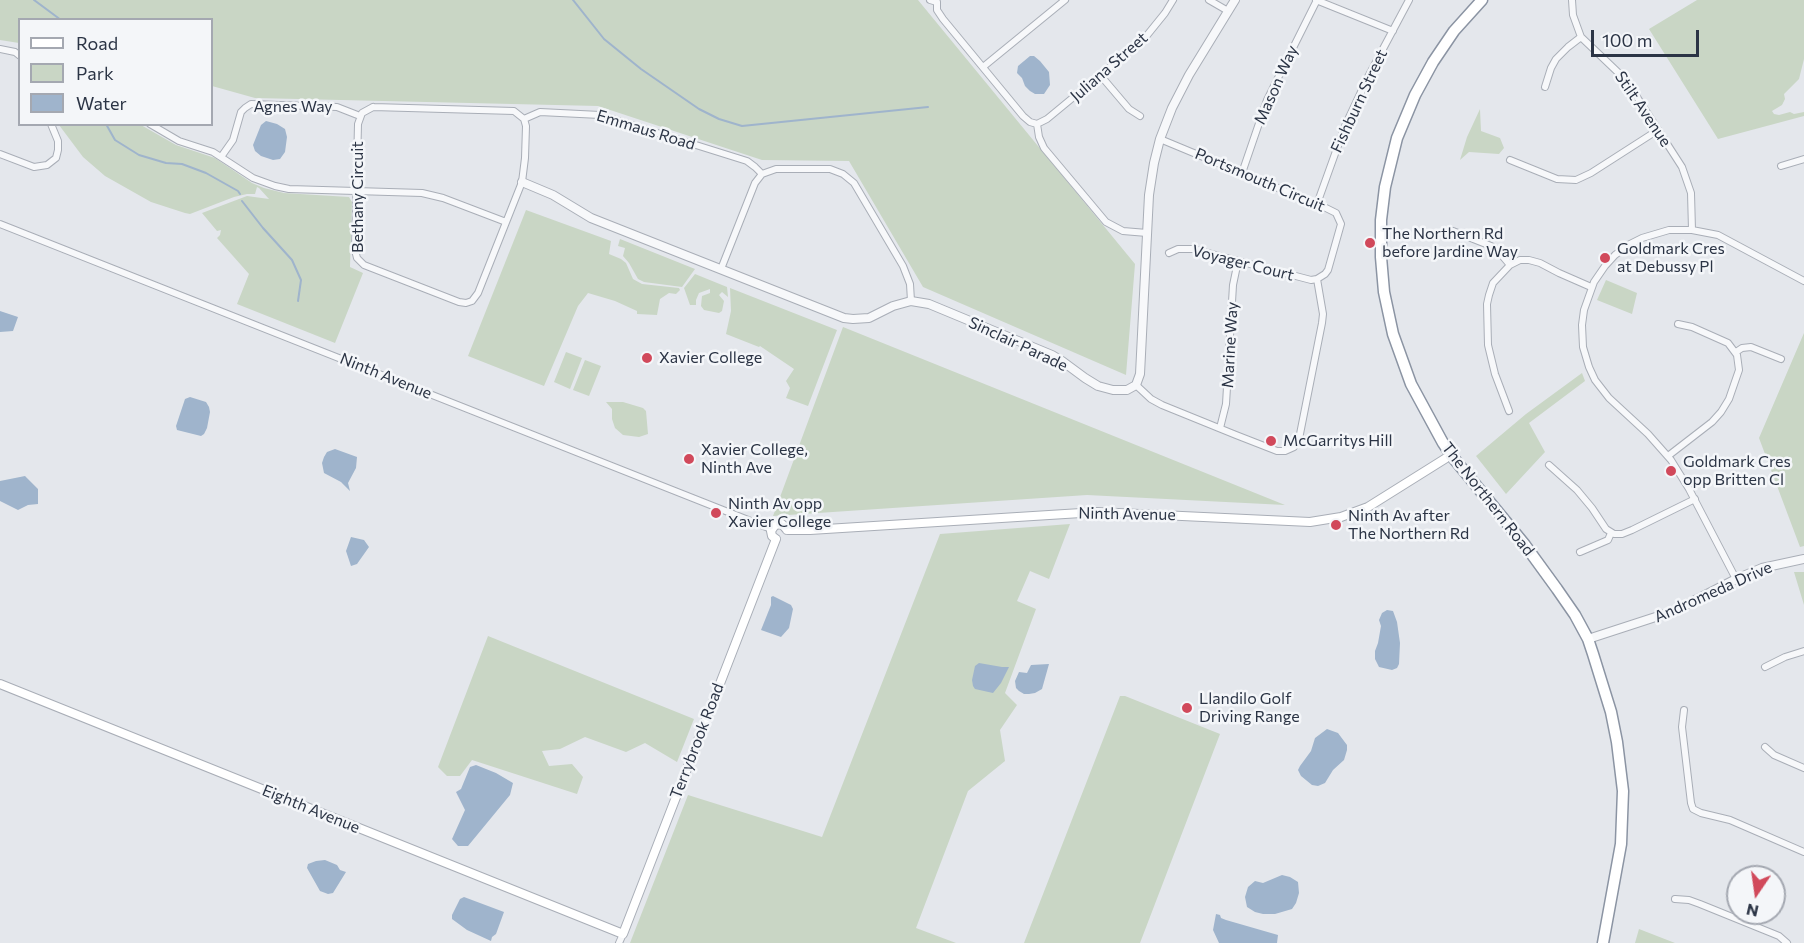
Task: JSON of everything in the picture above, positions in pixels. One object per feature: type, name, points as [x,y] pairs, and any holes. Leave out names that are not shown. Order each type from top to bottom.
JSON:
[{"type":"highway","name":"The Northern Road","points":[[1482,0],[1443,46],[1425,75],[1393,153],[1385,187],[1381,220],[1382,274],[1393,334],[1419,400],[1451,455],[1531,553],[1575,615],[1588,639],[1611,712],[1620,759],[1623,791],[1621,844],[1603,943]]},
{"type":"main road","name":"Ninth Avenue","points":[[787,530],[1097,512],[1310,522],[1341,517],[1368,507],[1451,455]]},
{"type":"main road","points":[[775,525],[785,526],[787,530],[785,537],[776,539],[771,529],[775,525]]},
{"type":"main road","name":"Terrybrook Road","points":[[623,934],[776,539]]},
{"type":"main road","name":"Eighth Avenue","points":[[0,684],[623,934]]},
{"type":"street","points":[[983,67],[1065,0]]},
{"type":"street","name":"Juliana Street","points":[[1037,124],[1047,119],[1144,39],[1173,0]]},
{"type":"street","points":[[1209,0],[1227,11]]},
{"type":"street","points":[[1235,0],[1179,93],[1160,139],[1151,178],[1140,374],[1136,386],[1157,403],[1277,451],[1288,451],[1296,445],[1299,439],[1322,323],[1323,314],[1317,279]]},
{"type":"street","points":[[1317,0],[1393,32]]},
{"type":"street","name":"Mason Way","points":[[1242,173],[1267,100],[1317,0]]},
{"type":"street","name":"Fishburn Street","points":[[1317,204],[1345,126],[1409,0]]},
{"type":"street","name":"Stilt Avenue","points":[[1572,0],[1573,15],[1581,37],[1626,80],[1682,167],[1692,199],[1692,230]]},
{"type":"street","points":[[935,1],[940,15],[1026,120],[1037,124],[1039,137],[1044,147],[1106,222],[1123,231],[1147,233]]},
{"type":"street","points":[[1545,87],[1556,59],[1581,37]]},
{"type":"street","points":[[0,49],[18,54]]},
{"type":"street","points":[[1101,76],[1129,109],[1140,116]]},
{"type":"street","name":"Agnes Way","points":[[221,157],[232,140],[241,112],[251,104],[337,106],[360,116]]},
{"type":"street","points":[[360,116],[366,109],[379,107],[510,111],[517,112],[524,118]]},
{"type":"street","name":"Emmaus Road","points":[[524,118],[540,112],[600,115],[747,161],[762,174]]},
{"type":"street","name":"Bethany Circuit","points":[[360,116],[355,250],[359,261],[459,302],[469,302],[477,297],[522,182],[526,128],[524,118]]},
{"type":"street","points":[[0,154],[34,167],[47,165],[56,158],[58,150],[58,141],[52,126]]},
{"type":"street","points":[[153,126],[179,141],[213,152],[253,178],[275,186],[289,189],[412,192],[436,195],[506,222]]},
{"type":"street","points":[[1510,160],[1557,179],[1576,180],[1591,173],[1658,130]]},
{"type":"street","name":"Portsmouth Circuit","points":[[1160,139],[1336,213],[1341,224],[1328,270],[1317,279]]},
{"type":"street","points":[[1781,166],[1804,159]]},
{"type":"street","points":[[522,182],[554,195],[591,218],[834,314],[853,320],[869,318],[893,306],[911,301],[910,284],[903,266],[854,183],[837,171],[776,169],[762,174],[755,183],[721,269]]},
{"type":"street","name":"Ninth Avenue","points":[[0,224],[771,529]]},
{"type":"street","points":[[1736,579],[1695,499],[1668,456],[1600,389],[1584,351],[1582,325],[1585,305],[1592,287],[1615,255],[1630,244],[1663,231],[1692,230],[1713,234],[1727,239],[1804,281]]},
{"type":"street","points":[[1454,231],[1491,246],[1510,265]]},
{"type":"street","name":"Voyager Court","points":[[1169,253],[1178,249],[1193,249],[1311,280],[1317,279]]},
{"type":"street","points":[[1509,411],[1493,368],[1488,345],[1488,299],[1496,279],[1510,265],[1532,260],[1592,287]]},
{"type":"street","name":"Marine Way","points":[[1220,428],[1226,404],[1233,285],[1238,261]]},
{"type":"street","name":"Sinclair Parade","points":[[911,301],[929,304],[1052,355],[1098,386],[1127,390],[1136,386]]},
{"type":"street","points":[[1668,456],[1712,422],[1724,407],[1739,374],[1739,362],[1731,345],[1692,327],[1678,324]]},
{"type":"street","points":[[1736,352],[1751,347],[1781,359]]},
{"type":"street","points":[[1549,465],[1583,497],[1611,533],[1622,534],[1632,530],[1695,499]]},
{"type":"street","points":[[1580,552],[1608,540],[1611,533]]},
{"type":"street","name":"Andromeda Drive","points":[[1588,639],[1664,614],[1736,579],[1773,565],[1804,559]]},
{"type":"street","points":[[1765,667],[1804,651]]},
{"type":"street","points":[[1684,710],[1683,732],[1693,809],[1730,820],[1804,852]]},
{"type":"street","points":[[1765,747],[1777,756],[1804,768]]},
{"type":"street","points":[[1675,899],[1700,904],[1779,936],[1787,943]]},
{"type":"street","name":"Terrybrook Road","points":[[619,943],[623,934]]},
{"type":"green space","points":[[0,0],[918,0],[1135,264],[1126,375],[923,287],[849,161],[762,160],[598,106],[255,98],[213,86],[213,18],[18,18],[18,43],[0,40]]},
{"type":"green space","points":[[1697,0],[1804,0],[1804,59],[1799,79],[1784,94],[1785,99],[1782,105],[1772,111],[1779,115],[1804,112],[1804,116],[1718,139],[1649,29]]},
{"type":"green space","points":[[1480,109],[1481,131],[1500,138],[1504,148],[1499,154],[1469,152],[1460,160],[1467,137]]},
{"type":"green space","points":[[60,126],[143,126],[176,145],[215,158],[252,183],[264,188],[284,193],[349,197],[352,202],[350,267],[363,273],[335,343],[237,304],[249,274],[217,238],[221,230],[217,231],[202,213],[247,196],[269,199],[259,188],[257,187],[255,194],[234,197],[190,214],[151,202],[105,176],[83,157]]},
{"type":"green space","points":[[526,210],[611,241],[609,254],[626,263],[633,279],[642,284],[679,288],[680,290],[676,294],[669,293],[660,299],[657,315],[637,314],[637,311],[615,301],[588,293],[578,306],[544,386],[468,356]]},
{"type":"green space","points":[[620,239],[695,269],[682,287],[644,282],[638,279],[623,256],[625,248],[618,246]]},
{"type":"green space","points":[[695,274],[727,287],[728,297],[722,292],[719,295],[724,301],[722,311],[719,313],[704,310],[701,306],[702,296],[710,293],[710,289],[699,293],[696,305],[690,305],[684,288]]},
{"type":"green space","points":[[1606,280],[1637,293],[1632,314],[1597,300]]},
{"type":"green space","points":[[730,288],[837,330],[808,406],[786,398],[790,388],[786,381],[794,369],[760,346],[726,334],[731,311]]},
{"type":"green space","points":[[843,327],[1285,505],[1087,495],[773,516]]},
{"type":"green space","points":[[1804,333],[1804,546],[1800,547],[1759,438]]},
{"type":"green space","points":[[566,352],[582,358],[570,389],[554,382]]},
{"type":"green space","points":[[585,360],[601,366],[589,396],[573,390]]},
{"type":"green space","points":[[1582,373],[1585,381],[1529,423],[1545,452],[1506,494],[1476,456],[1526,414]]},
{"type":"green space","points":[[606,402],[623,402],[643,408],[646,411],[648,434],[639,437],[623,435],[615,428],[612,409]]},
{"type":"green space","points":[[1070,524],[1049,579],[1030,571],[1017,601],[1036,609],[1005,693],[1017,705],[1000,730],[1005,761],[968,791],[916,928],[956,943],[630,943],[688,795],[822,837],[940,534]]},
{"type":"green space","points":[[1794,572],[1804,572],[1804,605]]},
{"type":"green space","points":[[488,636],[694,719],[677,762],[645,743],[626,752],[585,737],[560,749],[542,751],[549,766],[572,764],[583,777],[577,794],[472,760],[460,776],[447,776],[438,767]]},
{"type":"green space","points":[[1120,696],[1220,734],[1140,943],[1024,943]]},
{"type":"green space","points":[[1639,929],[1675,943],[1635,943]]},
{"type":"water","points":[[1030,56],[1040,61],[1049,72],[1050,85],[1044,94],[1035,94],[1030,91],[1017,73],[1018,66]]},
{"type":"water","points":[[266,121],[285,129],[287,137],[285,152],[280,159],[273,160],[255,151],[253,145],[261,125]]},
{"type":"water","points":[[0,311],[18,317],[13,331],[0,332]]},
{"type":"water","points":[[190,397],[206,402],[209,407],[207,428],[201,436],[177,430],[176,426],[185,399]]},
{"type":"water","points":[[335,449],[357,457],[356,468],[348,483],[350,491],[341,482],[324,473],[322,463],[324,457],[327,452]]},
{"type":"water","points":[[25,476],[38,489],[38,504],[28,505],[18,510],[0,501],[0,481]]},
{"type":"water","points":[[351,537],[364,540],[369,547],[357,564],[351,566],[346,551]]},
{"type":"water","points":[[773,596],[791,605],[793,609],[789,628],[781,637],[761,630]]},
{"type":"water","points":[[1387,610],[1393,611],[1400,643],[1399,664],[1392,670],[1379,667],[1375,659],[1381,626],[1379,620],[1382,613]]},
{"type":"water","points":[[979,663],[1009,667],[993,693],[975,689],[973,686],[975,666]]},
{"type":"water","points":[[1049,664],[1042,689],[1035,693],[1024,694],[1016,688],[1015,681],[1019,672],[1027,673],[1031,665]]},
{"type":"water","points":[[1327,729],[1338,733],[1347,745],[1347,750],[1344,760],[1333,770],[1325,783],[1318,786],[1312,785],[1301,776],[1298,770],[1311,751],[1315,738]]},
{"type":"water","points":[[476,765],[513,783],[510,795],[468,846],[458,846],[452,839],[465,810],[456,792],[461,789],[470,767]]},
{"type":"water","points":[[325,860],[346,872],[333,893],[328,894],[320,891],[307,868],[308,864]]},
{"type":"water","points":[[1282,875],[1298,882],[1299,893],[1292,909],[1275,914],[1263,914],[1247,907],[1245,897],[1248,887],[1255,881],[1263,883]]},
{"type":"water","points":[[464,897],[504,912],[491,941],[467,930],[452,919],[460,899]]},
{"type":"water","points":[[1216,914],[1226,920],[1278,935],[1277,943],[1219,943],[1213,930]]},
{"type":"waterway","points":[[34,0],[58,18]]},
{"type":"waterway","points":[[573,0],[604,39],[641,69],[699,109],[719,119],[742,126],[928,107]]},
{"type":"waterway","points":[[107,126],[115,140],[139,155],[166,163],[182,164],[206,173],[240,194]]},
{"type":"waterway","points":[[242,201],[292,260],[301,280],[298,301]]},
{"type":"place","name":"The Northern Rd before Jardine Way","points":[[1370,243]]},
{"type":"place","name":"Goldmark Cres at Debussy Pl","points":[[1605,258]]},
{"type":"place","name":"Xavier College","points":[[647,358]]},
{"type":"place","name":"McGarritys Hill","points":[[1271,441]]},
{"type":"place","name":"Xavier College, Ninth Ave","points":[[689,459]]},
{"type":"place","name":"Goldmark Cres opp Britten Cl","points":[[1671,471]]},
{"type":"place","name":"Ninth Av opp Xavier College","points":[[716,513]]},
{"type":"place","name":"Ninth Av after The Northern Rd","points":[[1336,525]]},
{"type":"place","name":"Llandilo Golf Driving Range","points":[[1187,708]]}]
